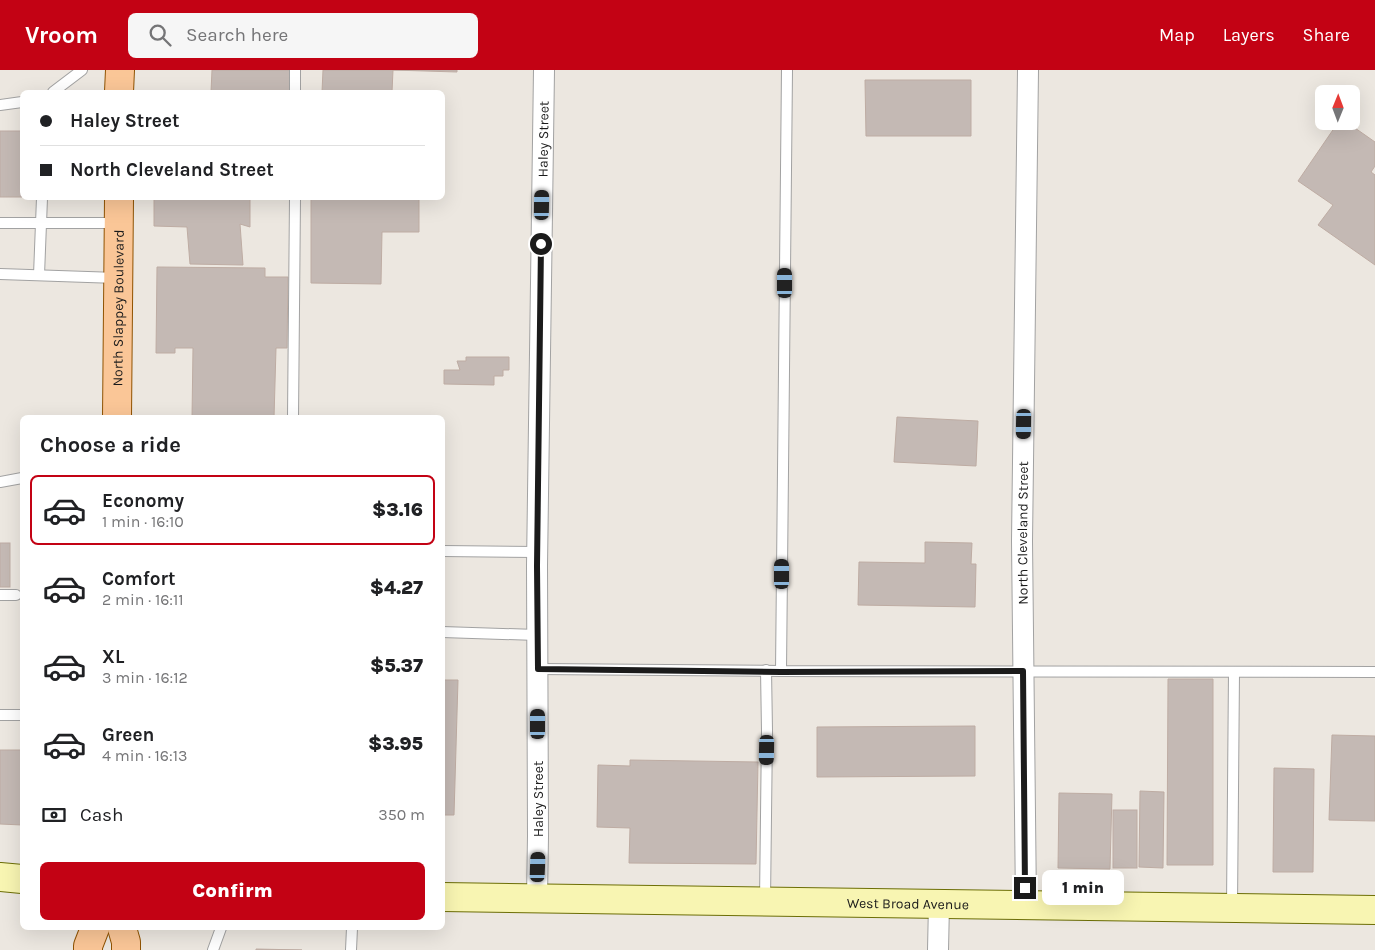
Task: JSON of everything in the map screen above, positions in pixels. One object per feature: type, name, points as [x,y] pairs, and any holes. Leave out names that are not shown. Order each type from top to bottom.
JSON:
[{"type":"main road","points":[[120,70],[120,90]]},
{"type":"main road","name":"North Slappey Boulevard","points":[[117,415],[119,210]]},
{"type":"main road","points":[[0,877],[20,879]]},
{"type":"main road","name":"West Broad Avenue","points":[[445,897],[1375,910]]},
{"type":"main road","points":[[88,950],[94,930]]},
{"type":"main road","points":[[123,930],[126,950]]},
{"type":"street","name":"Haley Street","points":[[537,898],[537,552],[544,70]]},
{"type":"street","name":"North Cleveland Street","points":[[1026,905],[1022,541],[1028,70]]},
{"type":"street","points":[[938,950],[939,904]]},
{"type":"lane","points":[[56,90],[82,70]]},
{"type":"lane","points":[[295,70],[295,90]]},
{"type":"lane","points":[[781,672],[787,70]]},
{"type":"lane","points":[[0,105],[20,102]]},
{"type":"lane","points":[[39,275],[42,200]]},
{"type":"lane","points":[[293,415],[295,200]]},
{"type":"lane","points":[[0,223],[41,223],[119,210]]},
{"type":"lane","points":[[0,274],[118,278]]},
{"type":"lane","points":[[0,482],[20,478]]},
{"type":"lane","points":[[445,551],[537,552]]},
{"type":"lane","points":[[0,595],[16,595]]},
{"type":"lane","points":[[445,632],[537,635]]},
{"type":"lane","points":[[538,669],[766,670],[781,672],[1375,672]]},
{"type":"lane","points":[[765,901],[766,670]]},
{"type":"lane","points":[[1232,908],[1234,672]]},
{"type":"lane","points":[[0,715],[20,715]]},
{"type":"lane","points":[[213,950],[220,930]]},
{"type":"lane","points":[[352,930],[352,950]]},
{"type":"building","points":[[212,70],[291,70],[291,90],[211,90]]},
{"type":"building","points":[[323,70],[393,70],[392,90],[322,90]]},
{"type":"building","points":[[393,70],[457,70],[457,72]]},
{"type":"building","points":[[865,80],[971,80],[971,136],[866,136]]},
{"type":"building","points":[[1333,130],[1358,130],[1375,142],[1375,166],[1371,172],[1375,175],[1375,265],[1318,225],[1333,205],[1298,181]]},
{"type":"building","points":[[0,131],[20,131],[20,197],[0,197]]},
{"type":"building","points":[[154,200],[250,200],[250,227],[240,224],[243,265],[190,264],[187,227],[154,226]]},
{"type":"building","points":[[311,200],[419,200],[419,232],[382,232],[381,284],[311,283]]},
{"type":"building","points":[[157,267],[265,268],[265,277],[288,277],[287,348],[276,348],[274,415],[192,415],[193,348],[175,348],[175,353],[156,353]]},
{"type":"building","points":[[466,357],[509,357],[509,370],[503,370],[503,376],[494,376],[494,385],[444,384],[444,370],[460,370],[457,361],[466,361]]},
{"type":"building","points":[[897,417],[978,421],[976,466],[894,462]]},
{"type":"building","points":[[925,542],[972,543],[971,564],[976,564],[975,607],[858,605],[859,562],[925,563]]},
{"type":"building","points":[[0,543],[10,543],[10,587],[0,587]]},
{"type":"building","points":[[1168,679],[1213,679],[1213,865],[1167,865]]},
{"type":"building","points":[[445,680],[458,680],[454,815],[445,815]]},
{"type":"building","points":[[975,726],[975,776],[817,777],[817,727]]},
{"type":"building","points":[[1332,735],[1375,736],[1375,821],[1329,820]]},
{"type":"building","points":[[0,750],[20,750],[20,825],[0,824]]},
{"type":"building","points":[[630,760],[758,762],[756,864],[629,863],[630,828],[597,827],[598,765],[630,766]]},
{"type":"building","points":[[1274,768],[1314,769],[1313,872],[1273,872]]},
{"type":"building","points":[[1140,791],[1164,792],[1163,868],[1139,867]]},
{"type":"building","points":[[1059,793],[1112,794],[1110,869],[1058,868]]},
{"type":"building","points":[[1113,810],[1137,810],[1137,868],[1113,868]]},
{"type":"building","points":[[256,949],[302,950],[256,950]]},
{"type":"route","points":[[541,244],[537,566],[538,669],[766,670],[781,672],[1023,671],[1025,888]]}]
